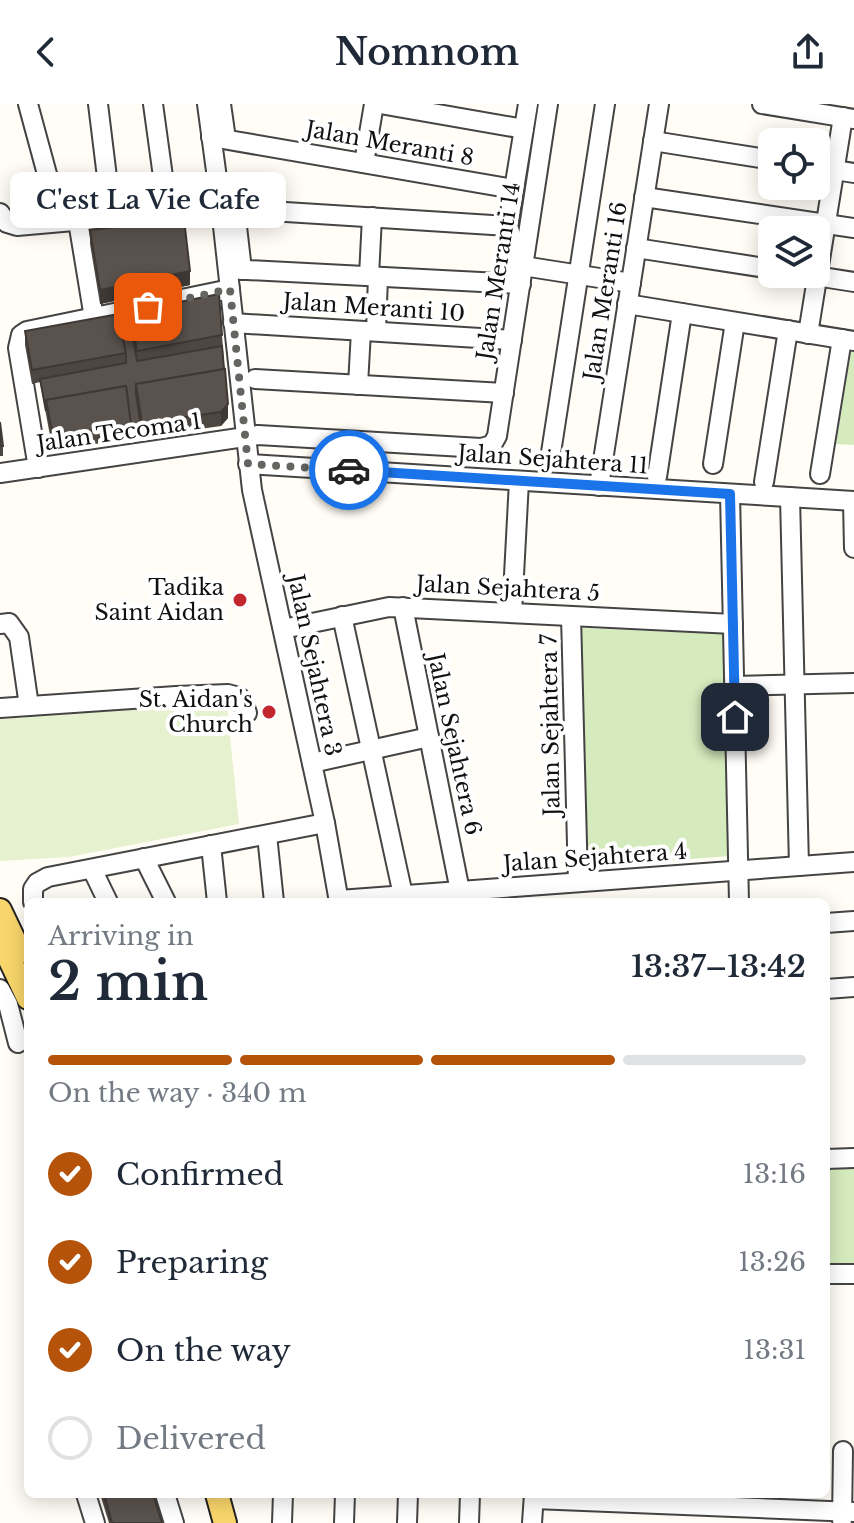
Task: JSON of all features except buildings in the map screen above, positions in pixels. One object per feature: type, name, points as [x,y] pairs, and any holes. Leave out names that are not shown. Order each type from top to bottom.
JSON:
[{"type":"main road","points":[[0,908],[24,959]]},
{"type":"main road","points":[[0,939],[24,990]]},
{"type":"main road","points":[[204,1498],[210,1523]]},
{"type":"main road","points":[[218,1498],[225,1523]]},
{"type":"street","points":[[28,104],[69,221],[94,318]]},
{"type":"street","points":[[98,104],[112,218]]},
{"type":"street","points":[[153,104],[168,213]]},
{"type":"street","points":[[207,104],[219,138]]},
{"type":"street","points":[[219,138],[221,104]]},
{"type":"street","points":[[364,163],[374,104]]},
{"type":"street","points":[[380,104],[524,129]]},
{"type":"street","points":[[516,278],[508,226],[528,104]]},
{"type":"street","name":"Jalan Meranti 14","points":[[492,445],[497,436],[512,340],[516,278],[548,104]]},
{"type":"street","points":[[550,459],[605,104]]},
{"type":"street","name":"Jalan Meranti 16","points":[[599,486],[659,104]]},
{"type":"street","points":[[762,104],[849,118],[835,170],[827,216]]},
{"type":"street","name":"Jalan Meranti 8","points":[[219,138],[514,189]]},
{"type":"street","name":"Jalan Sejahtera 3","points":[[219,138],[235,270],[230,289],[248,464],[338,898]]},
{"type":"street","points":[[653,141],[758,158]]},
{"type":"street","points":[[830,169],[854,173]]},
{"type":"street","points":[[644,197],[772,216]]},
{"type":"street","points":[[3,218],[17,226],[228,209],[508,226]]},
{"type":"street","points":[[358,385],[374,277],[372,217]]},
{"type":"street","points":[[830,225],[854,228]]},
{"type":"street","points":[[636,248],[758,267]]},
{"type":"street","points":[[235,270],[374,277],[579,275],[631,283]]},
{"type":"street","points":[[830,278],[854,282]]},
{"type":"street","points":[[808,334],[810,288]]},
{"type":"street","points":[[38,468],[18,348],[21,335],[27,331],[230,289]]},
{"type":"street","points":[[627,304],[848,340],[820,474]]},
{"type":"street","points":[[657,477],[682,313]]},
{"type":"street","points":[[713,464],[735,322]]},
{"type":"street","name":"Jalan Meranti 10","points":[[233,323],[512,340]]},
{"type":"street","points":[[764,482],[788,330]]},
{"type":"street","points":[[255,379],[504,393]]},
{"type":"street","name":"Jalan Tecoma 1","points":[[0,473],[258,435],[481,448],[492,445]]},
{"type":"street","name":"Jalan Sejahtera 11","points":[[248,464],[854,501]]},
{"type":"street","points":[[512,613],[519,481]]},
{"type":"street","points":[[730,494],[739,898]]},
{"type":"street","points":[[790,497],[799,866]]},
{"type":"street","points":[[854,501],[854,548]]},
{"type":"street","name":"Jalan Sejahtera 5","points":[[283,629],[375,609],[403,607],[733,624]]},
{"type":"street","name":"Jalan Sejahtera 6","points":[[403,607],[460,891]]},
{"type":"street","points":[[342,616],[403,895]]},
{"type":"street","name":"Jalan Sejahtera 7","points":[[571,616],[578,882]]},
{"type":"street","points":[[0,624],[9,623],[19,637],[29,706]]},
{"type":"street","points":[[734,686],[854,683]]},
{"type":"street","points":[[0,708],[228,694],[239,697],[247,713]]},
{"type":"street","points":[[312,763],[429,737]]},
{"type":"street","points":[[33,895],[37,883],[48,877],[325,823]]},
{"type":"street","points":[[267,835],[274,898]]},
{"type":"street","points":[[211,845],[217,898]]},
{"type":"street","points":[[144,858],[164,898]]},
{"type":"street","name":"Jalan Sejahtera 4","points":[[371,898],[460,891],[526,894],[578,882],[854,862]]},
{"type":"street","points":[[92,869],[106,898]]},
{"type":"street","points":[[0,908],[24,909]]},
{"type":"street","points":[[830,923],[854,921]]},
{"type":"street","points":[[830,989],[854,987]]},
{"type":"street","points":[[0,989],[8,1004],[18,1043]]},
{"type":"street","points":[[830,1159],[854,1158]]},
{"type":"street","points":[[830,1274],[854,1274]]},
{"type":"street","points":[[549,1498],[846,1515],[841,1451]]},
{"type":"street","points":[[87,1498],[95,1523]]},
{"type":"street","points":[[166,1498],[174,1523]]},
{"type":"street","points":[[282,1523],[283,1498]]},
{"type":"street","points":[[344,1523],[345,1498]]},
{"type":"street","points":[[407,1523],[408,1498]]},
{"type":"street","points":[[469,1523],[470,1498]]},
{"type":"street","points":[[532,1523],[534,1498]]},
{"type":"green space","points":[[851,351],[854,351],[854,445],[836,444]]},
{"type":"green space","points":[[581,628],[724,634],[729,856],[588,867]]},
{"type":"green space","points":[[226,697],[239,824],[69,857],[0,861],[0,719]]},
{"type":"green space","points":[[854,1166],[854,1266],[830,1267],[830,1167]]},
{"type":"way so far","points":[[148,307],[230,289],[248,464],[349,470]]},
{"type":"place","name":"C'est La Vie Cafe","points":[[148,307]]},
{"type":"place","name":"Tadika Saint Aidan","points":[[240,600]]},
{"type":"place","name":"St. Aidan's Church","points":[[269,712]]},
{"type":"route","points":[[349,470],[730,494],[735,717]]}]
